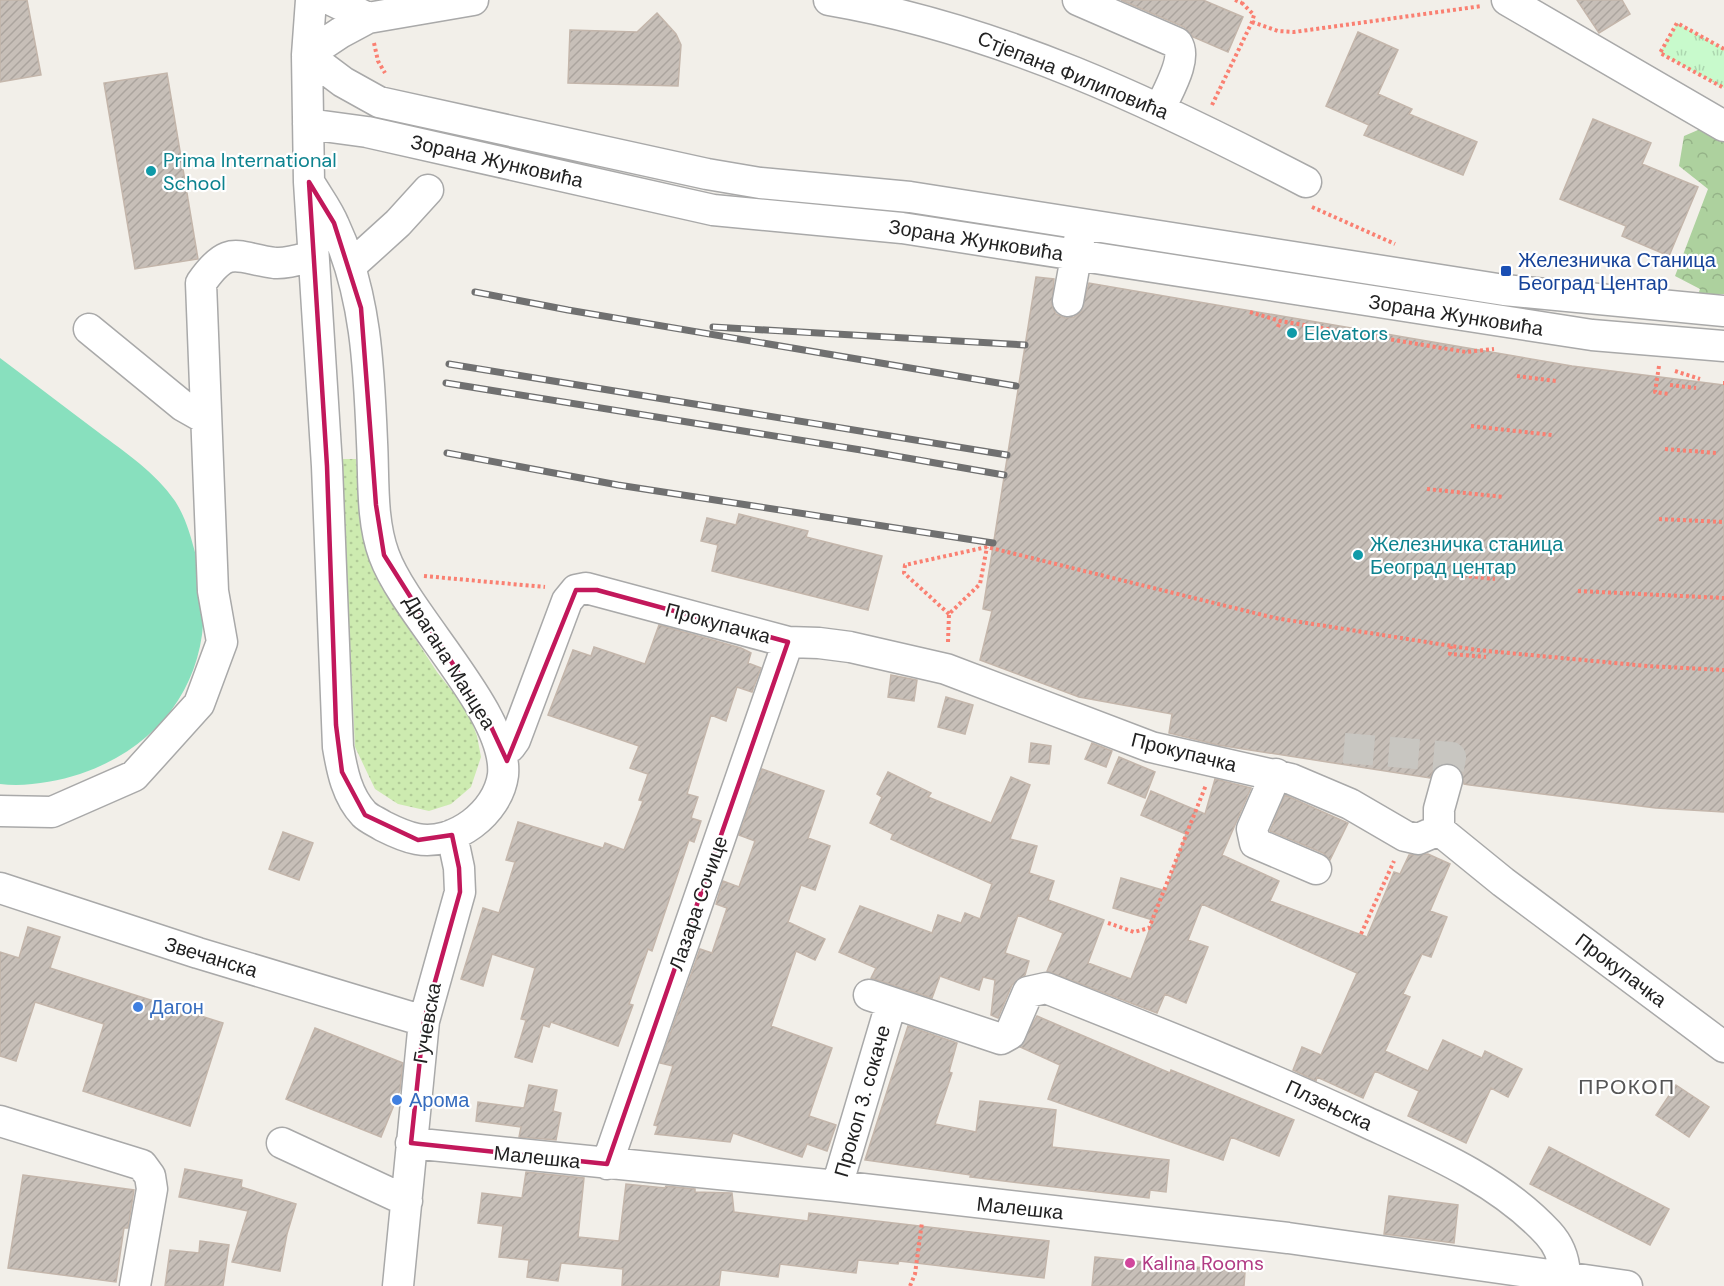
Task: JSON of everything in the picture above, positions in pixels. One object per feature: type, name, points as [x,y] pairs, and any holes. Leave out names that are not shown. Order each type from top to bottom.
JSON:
[{"type":"street","name":"Драгана Манцеа","points":[[309,182],[334,223],[351,270],[361,308],[370,382],[375,506],[384,555],[488,718],[502,750],[503,777],[493,802],[476,822],[452,835],[418,840],[393,831],[364,815],[349,791],[342,772],[336,726],[327,466],[309,182],[307,55],[311,0]]},
{"type":"street","points":[[331,0],[368,18]]},
{"type":"street","points":[[307,55],[368,18],[473,0]]},
{"type":"street","name":"Стјепана Филиповића","points":[[829,0],[985,37],[1063,67],[1202,128],[1307,194]]},
{"type":"street","points":[[1078,0],[1180,47],[1180,59],[1160,109]]},
{"type":"street","points":[[1508,1],[1724,126]]},
{"type":"street","name":"Зорана Жунковића","points":[[307,55],[343,82],[707,174],[760,183],[910,197],[1440,282],[1597,301],[1724,312]]},
{"type":"street","name":"Зорана Жунковића","points":[[308,124],[335,109],[385,92]]},
{"type":"street","name":"Зорана Жунковића","points":[[308,124],[367,132],[713,210],[902,228],[1592,335],[1724,346]]},
{"type":"street","points":[[351,270],[355,262],[398,223],[428,190]]},
{"type":"street","points":[[1068,301],[1082,224]]},
{"type":"street","points":[[0,811],[52,812],[134,776],[199,704],[222,642],[213,591],[201,283],[216,262],[242,255],[277,263],[313,256]]},
{"type":"street","points":[[89,329],[183,406],[206,419]]},
{"type":"street","name":"Прокупачка","points":[[576,590],[586,588],[597,590],[789,642],[819,642],[850,647],[946,669],[1151,747],[1275,774],[1350,804],[1405,836]]},
{"type":"street","points":[[502,750],[510,747],[515,740],[567,601],[576,590]]},
{"type":"street","name":"Лазара Сочице","points":[[607,1164],[789,642]]},
{"type":"street","points":[[1275,774],[1252,830],[1255,843],[1316,869]]},
{"type":"street","points":[[1405,836],[1418,839],[1438,830],[1439,809],[1447,780]]},
{"type":"street","name":"Прокупачка","points":[[1438,830],[1503,882],[1724,1047]]},
{"type":"street","name":"Гучевска","points":[[398,1286],[424,1021],[460,892],[459,868],[452,835]]},
{"type":"street","name":"Звечанска","points":[[0,888],[198,953],[424,1021]]},
{"type":"street","name":"Прокоп 3. сокаче","points":[[837,1186],[880,999],[1001,1039],[1010,1034],[1028,992],[1046,988]]},
{"type":"street","name":"Плзењска","points":[[1046,988],[1269,1077],[1451,1161],[1500,1193],[1548,1233],[1560,1249],[1565,1263],[1565,1278]]},
{"type":"street","points":[[0,1120],[142,1165],[150,1176],[152,1189],[135,1286]]},
{"type":"street","points":[[282,1143],[407,1201]]},
{"type":"street","name":"Малешка","points":[[411,1143],[837,1186],[1288,1238],[1627,1286]]},
{"type":"path","points":[[1202,128],[1254,15],[1243,2],[1235,0]]},
{"type":"path","points":[[1252,22],[1278,31],[1293,32],[1508,1]]},
{"type":"path","points":[[368,18],[385,92]]},
{"type":"path","points":[[1724,49],[1677,23],[1660,53],[1724,88]]},
{"type":"path","points":[[1307,194],[1401,246]]},
{"type":"path","points":[[1248,311],[1280,321],[1466,352],[1502,348]]},
{"type":"path","points":[[1278,327],[1280,321]]},
{"type":"path","points":[[1316,327],[1316,333]]},
{"type":"path","points":[[1659,366],[1655,392],[1669,394]]},
{"type":"path","points":[[1517,376],[1556,381]]},
{"type":"path","points":[[1670,385],[1695,388]]},
{"type":"path","points":[[1471,426],[1552,435]]},
{"type":"path","points":[[1665,449],[1716,453]]},
{"type":"path","points":[[1427,489],[1504,497]]},
{"type":"path","points":[[1659,519],[1724,522]]},
{"type":"path","points":[[987,547],[980,584],[949,614],[904,573],[905,565],[987,547],[1275,618],[1451,646],[1647,666],[1724,670]]},
{"type":"path","points":[[417,575],[576,590]]},
{"type":"path","points":[[1457,575],[1495,579]]},
{"type":"path","points":[[1578,591],[1724,598]]},
{"type":"path","points":[[1451,646],[1450,654],[1486,657]]},
{"type":"path","points":[[1108,922],[1134,932],[1149,928],[1208,780]]},
{"type":"path","points":[[1361,934],[1405,836]]},
{"type":"path","points":[[910,1286],[915,1274],[926,1197]]},
{"type":"highlighted area","points":[[309,182],[334,223],[361,308],[376,505],[384,555],[487,718],[507,761],[576,590],[597,590],[788,642],[607,1164],[411,1143],[424,1021],[460,892],[459,868],[452,835],[418,840],[365,815],[342,772],[336,725],[327,466]]},
{"type":"green space","points":[[1677,23],[1724,49],[1724,88],[1660,53]]},
{"type":"green space","points":[[1705,127],[1724,138],[1724,294],[1698,295],[1700,289],[1675,276],[1708,189],[1679,166],[1684,136]]},
{"type":"green space","points":[[0,358],[129,455],[167,491],[179,507],[188,528],[203,592],[203,627],[197,659],[184,689],[166,716],[143,740],[114,759],[80,774],[51,781],[10,785],[0,784]]},
{"type":"green space","points":[[341,459],[356,459],[368,545],[379,583],[437,672],[467,710],[477,736],[481,757],[471,787],[451,804],[429,811],[398,804],[375,789],[355,747]]},
{"type":"building","points":[[0,0],[27,0],[41,75],[0,82]]},
{"type":"building","points":[[1121,0],[1203,0],[1243,17],[1228,52],[1193,37],[1184,27]]},
{"type":"building","points":[[1577,0],[1622,0],[1630,14],[1599,33]]},
{"type":"building","points":[[657,13],[676,34],[681,45],[678,86],[568,83],[570,30],[637,32]]},
{"type":"building","points":[[1358,32],[1398,50],[1378,94],[1412,109],[1409,114],[1477,142],[1463,175],[1364,135],[1369,125],[1326,106]]},
{"type":"building","name":"Prima International School","points":[[167,73],[198,259],[135,269],[104,83]]},
{"type":"building","points":[[1593,119],[1651,143],[1642,164],[1698,187],[1669,256],[1622,236],[1626,226],[1560,199]]},
{"type":"building","name":"Железничка станица Београд центар","points":[[1036,277],[1054,279],[1052,306],[1056,314],[1065,318],[1074,317],[1081,312],[1089,283],[1572,366],[1724,385],[1724,812],[1656,808],[1464,784],[1460,768],[1451,763],[1435,767],[1430,778],[1218,745],[1169,733],[1172,714],[1079,697],[980,660],[992,611],[983,609]]},
{"type":"building","points":[[739,514],[808,531],[806,537],[882,556],[868,610],[712,571],[718,545],[701,541],[707,518],[736,525]]},
{"type":"building","points":[[659,625],[741,648],[751,653],[748,663],[761,668],[752,692],[737,687],[726,721],[711,715],[687,794],[698,797],[691,818],[701,821],[694,842],[689,840],[652,951],[648,949],[629,1004],[633,1005],[618,1046],[551,1022],[549,1027],[543,1025],[532,1062],[515,1057],[526,1020],[521,1019],[535,968],[492,954],[483,986],[461,979],[483,908],[499,913],[515,862],[506,860],[518,822],[603,848],[605,843],[624,850],[643,801],[639,800],[648,774],[630,768],[639,746],[548,715],[573,650],[591,656],[594,647],[645,664]]},
{"type":"building","points":[[891,675],[917,680],[914,701],[888,697]]},
{"type":"building","points":[[946,697],[973,705],[965,734],[938,727]]},
{"type":"building","points":[[1031,743],[1051,746],[1049,764],[1029,762]]},
{"type":"building","points":[[1092,743],[1112,751],[1106,767],[1085,759]]},
{"type":"building","points":[[1119,757],[1155,772],[1145,798],[1108,783]]},
{"type":"building","points":[[762,769],[824,791],[808,838],[830,846],[815,890],[801,885],[788,922],[825,939],[815,960],[796,951],[771,1026],[832,1048],[809,1116],[836,1125],[827,1151],[807,1144],[802,1157],[733,1133],[730,1142],[655,1134],[658,1126],[654,1125],[673,1066],[660,1063],[700,949],[712,953],[727,908],[716,904],[723,881],[739,887],[755,841],[739,835]]},
{"type":"building","points":[[888,772],[931,793],[928,797],[991,823],[1011,777],[1030,785],[1010,839],[1037,846],[1029,873],[1054,881],[1048,900],[1104,920],[1088,963],[1131,979],[1153,920],[1113,908],[1121,878],[1166,891],[1186,834],[1141,815],[1151,791],[1205,814],[1215,779],[1251,788],[1222,855],[1279,881],[1270,901],[1367,937],[1394,872],[1400,874],[1409,855],[1428,854],[1450,864],[1430,911],[1447,917],[1431,957],[1422,954],[1403,994],[1410,997],[1385,1051],[1428,1071],[1443,1040],[1482,1058],[1485,1051],[1522,1069],[1508,1097],[1491,1088],[1466,1143],[1408,1116],[1419,1091],[1375,1071],[1363,1098],[1317,1077],[1316,1081],[1293,1070],[1302,1047],[1321,1055],[1357,973],[1202,904],[1188,940],[1208,947],[1186,1003],[1165,994],[1157,1013],[1047,971],[1063,933],[1018,915],[1005,953],[1029,961],[1025,975],[1012,985],[998,1018],[991,1015],[995,980],[983,977],[979,990],[940,976],[932,998],[871,978],[876,968],[839,952],[860,906],[932,933],[938,915],[961,923],[965,913],[980,919],[992,884],[891,839],[893,834],[870,823],[882,797],[877,794]]},
{"type":"building","points":[[1285,795],[1348,823],[1330,860],[1323,853],[1270,831]]},
{"type":"building","points":[[283,832],[313,843],[299,880],[269,869]]},
{"type":"building","points":[[28,927],[60,937],[50,968],[223,1023],[190,1126],[83,1091],[104,1024],[35,1002],[16,1061],[0,1056],[0,952],[19,958]]},
{"type":"building","points":[[1037,1016],[1170,1073],[1171,1070],[1294,1120],[1279,1156],[1231,1137],[1223,1160],[1048,1099],[1060,1065],[1020,1047]]},
{"type":"building","points":[[908,1026],[957,1043],[949,1072],[952,1073],[935,1124],[976,1132],[980,1101],[1056,1110],[1052,1147],[1169,1160],[1166,1192],[1150,1190],[1149,1198],[970,1177],[971,1175],[865,1160]]},
{"type":"building","points":[[315,1028],[403,1063],[400,1090],[381,1137],[286,1099]]},
{"type":"building","points":[[529,1085],[557,1090],[553,1111],[561,1113],[556,1140],[519,1137],[521,1127],[476,1121],[478,1102],[524,1108]]},
{"type":"building","points":[[1676,1085],[1709,1107],[1689,1137],[1656,1115]]},
{"type":"building","points":[[1549,1147],[1669,1209],[1650,1245],[1530,1184]]},
{"type":"building","points":[[185,1169],[242,1180],[241,1187],[296,1204],[280,1271],[232,1262],[248,1211],[179,1197]]},
{"type":"building","points":[[526,1172],[584,1178],[578,1237],[619,1241],[626,1184],[665,1188],[666,1186],[695,1189],[695,1192],[732,1193],[734,1212],[808,1221],[809,1213],[1049,1241],[1044,1278],[899,1261],[898,1264],[858,1260],[856,1273],[780,1264],[778,1277],[721,1270],[719,1286],[622,1286],[623,1269],[561,1263],[558,1281],[527,1277],[529,1260],[499,1257],[503,1226],[478,1223],[482,1193],[522,1198]]},
{"type":"building","points":[[23,1175],[134,1190],[128,1228],[124,1228],[116,1282],[8,1268]]},
{"type":"building","points":[[1389,1196],[1458,1205],[1454,1243],[1384,1234]]},
{"type":"building","points":[[200,1241],[229,1245],[223,1286],[165,1286],[170,1250],[199,1253]]},
{"type":"building","points":[[1095,1257],[1245,1272],[1244,1286],[1092,1286]]},
{"type":"tunnel","points":[[1344,748],[1451,757],[1447,780]]},
{"type":"railway","points":[[475,292],[568,310],[1016,386]]},
{"type":"railway","points":[[713,327],[1025,345]]},
{"type":"railway","points":[[449,364],[1007,455]]},
{"type":"railway","points":[[446,383],[1004,475]]},
{"type":"railway","points":[[447,453],[618,485],[993,543]]},
{"type":"place","name":"Prima International School","points":[[151,171]]},
{"type":"place","name":"Железничка Станица Београд Центар","points":[[1506,271]]},
{"type":"place","name":"Elevators","points":[[1292,333]]},
{"type":"place","name":"Железничка станица Београд центар","points":[[1358,555]]},
{"type":"place","name":"Дагон","points":[[138,1007]]},
{"type":"place","name":"Арома","points":[[397,1100]]},
{"type":"place","name":"Kalina Rooms","points":[[1130,1263]]},
{"type":"district","name":"ПРОКОП","points":[[1627,1087]]}]
